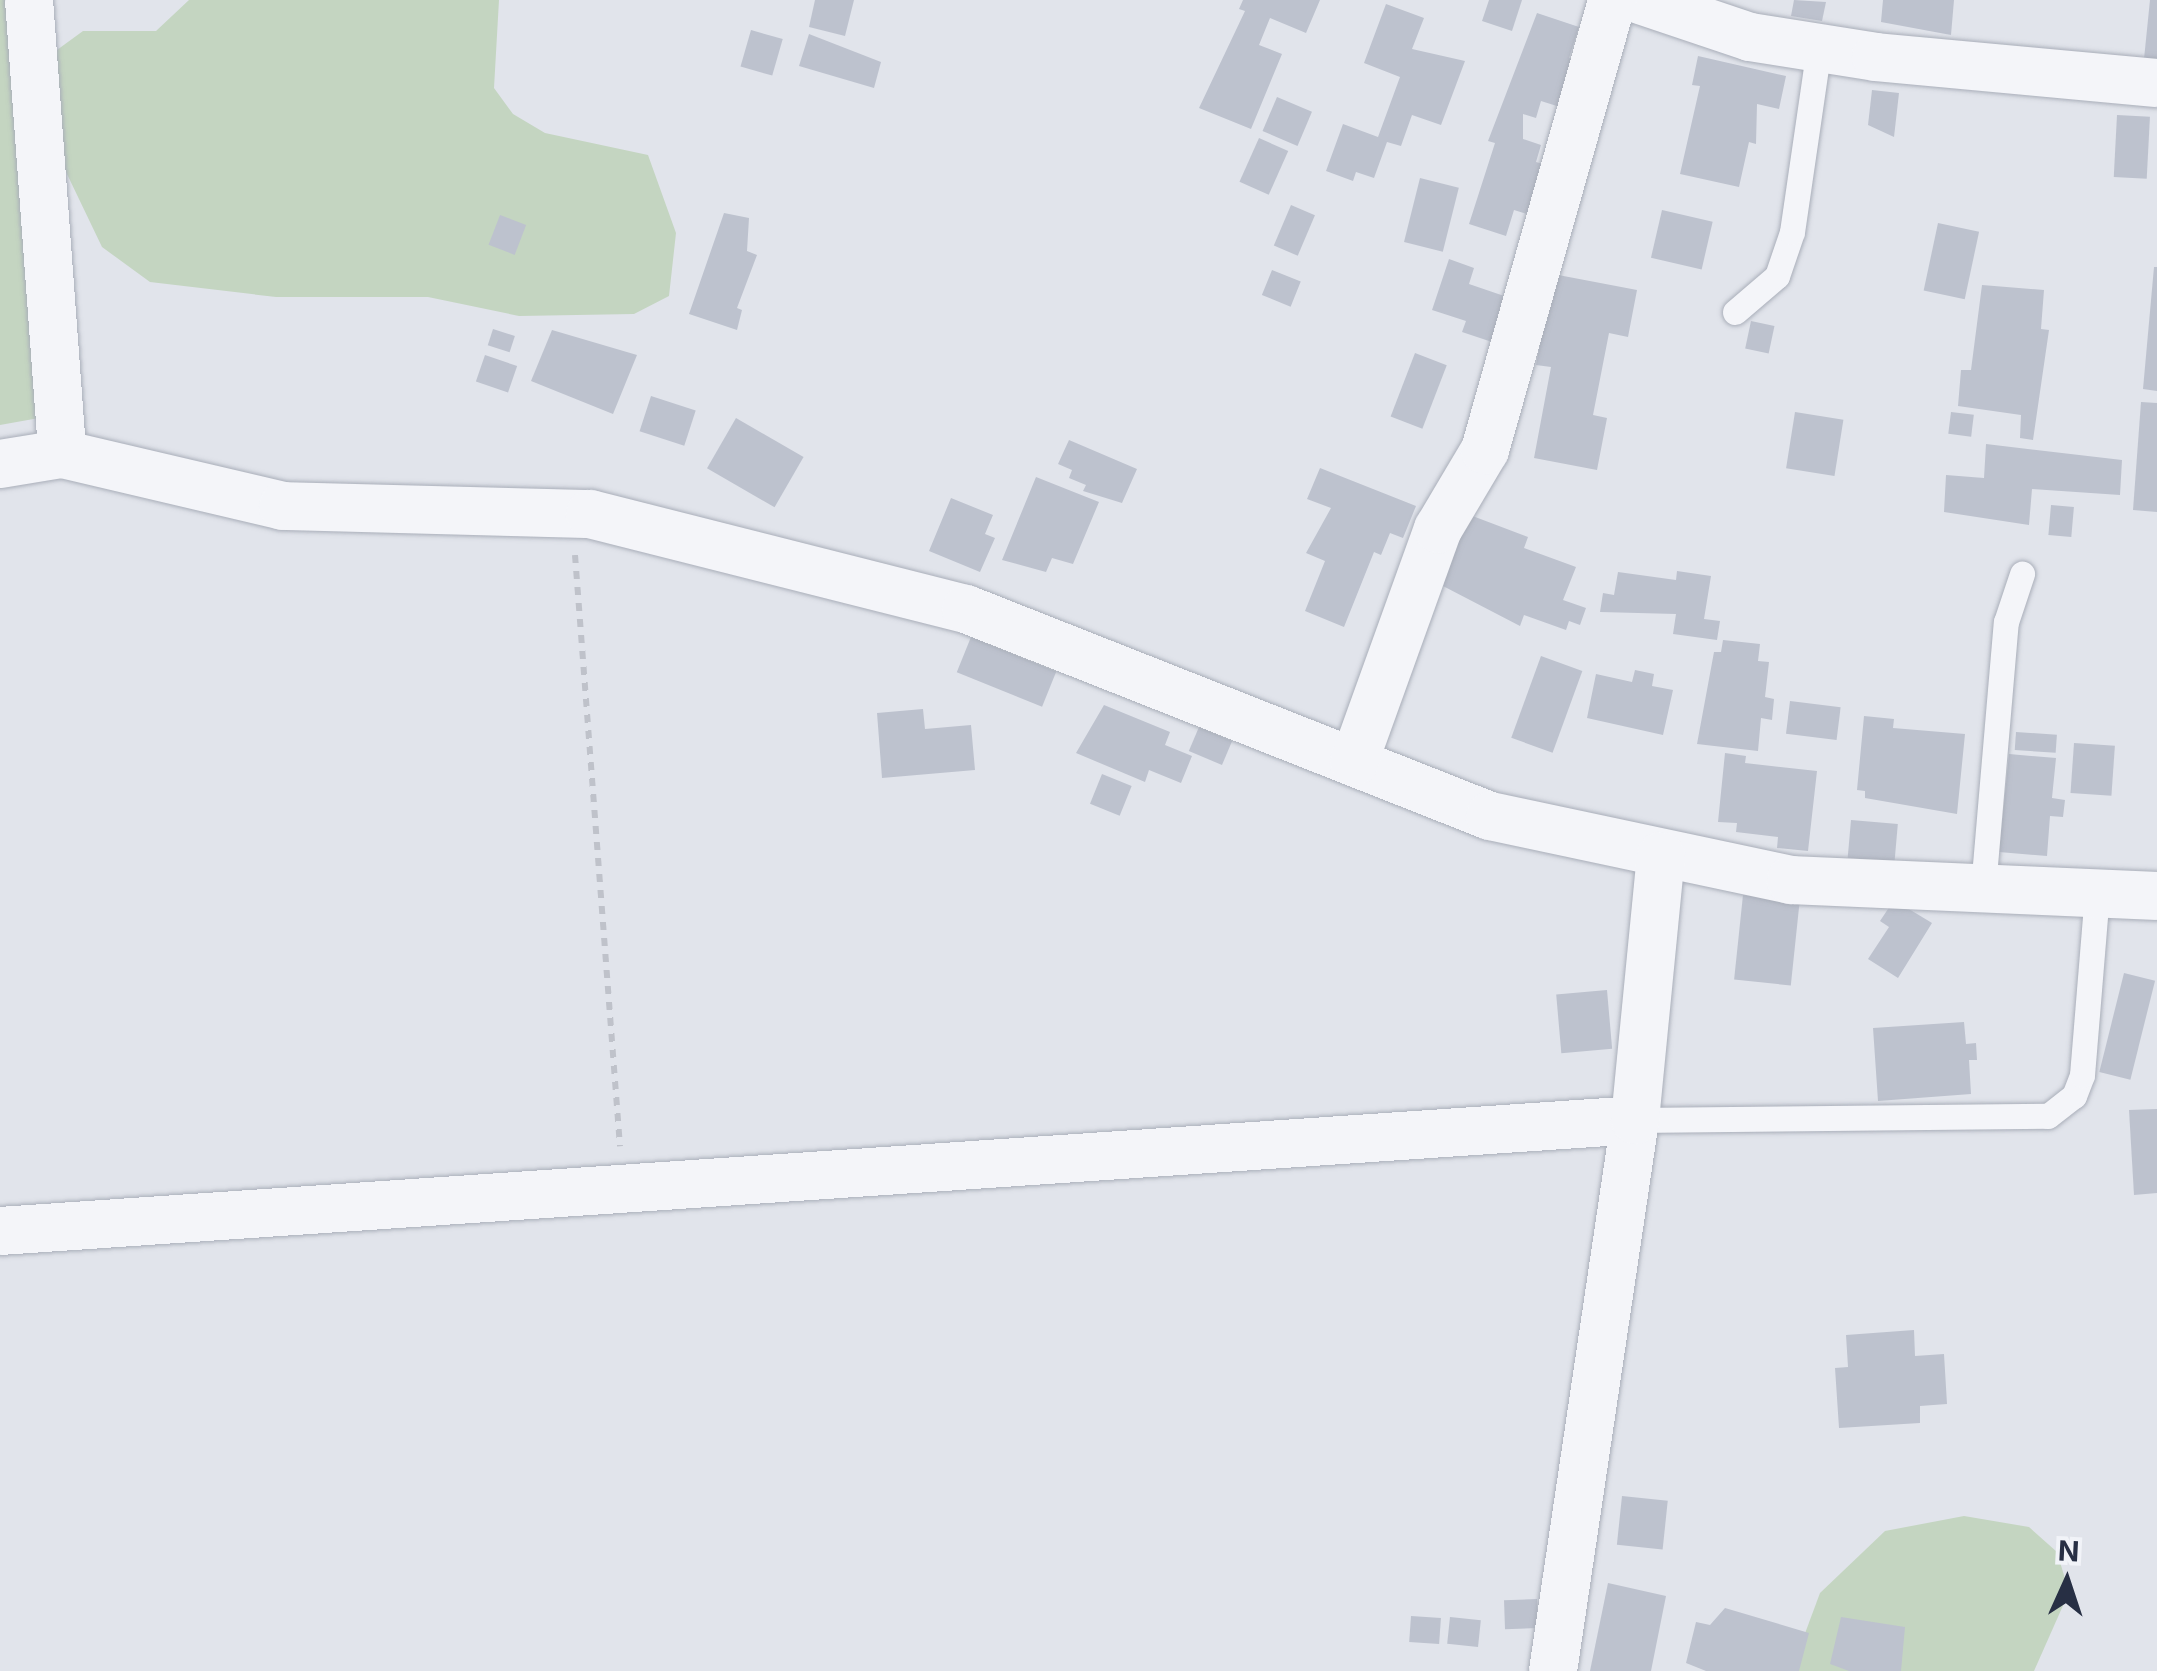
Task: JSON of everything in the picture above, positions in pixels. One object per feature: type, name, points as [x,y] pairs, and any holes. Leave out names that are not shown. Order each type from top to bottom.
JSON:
[{"type":"street","points":[[29,0],[62,454]]},
{"type":"street","points":[[1354,762],[1438,528],[1485,450],[1612,0]]},
{"type":"street","points":[[1640,0],[1750,37],[1818,48],[2157,84]]},
{"type":"street","points":[[0,464],[62,454],[283,506],[572,514],[966,610],[1490,816],[1661,856],[1791,880],[2157,896]]},
{"type":"street","points":[[1554,1671],[1635,1120],[1661,856]]},
{"type":"street","points":[[0,1231],[1635,1120]]},
{"type":"lane","points":[[1734,312],[1778,276],[1792,232],[1818,48]]},
{"type":"lane","points":[[1983,888],[2006,622],[2022,574]]},
{"type":"lane","points":[[1635,1120],[2048,1116],[2074,1096],[2082,1075],[2098,894]]},
{"type":"path","points":[[572,514],[623,1188]]},
{"type":"green space","points":[[0,0],[9,0],[39,418],[0,425]]},
{"type":"green space","points":[[189,0],[499,0],[494,88],[513,114],[545,133],[648,155],[676,233],[669,296],[634,314],[519,316],[428,297],[276,297],[150,282],[102,247],[55,149],[46,58],[83,31],[156,31]]},
{"type":"green space","points":[[1964,1516],[2029,1527],[2057,1552],[2069,1592],[2034,1671],[1791,1671],[1820,1593],[1885,1531]]},
{"type":"building","points":[[815,0],[854,0],[845,36],[809,27]]},
{"type":"building","points":[[1243,0],[1320,0],[1306,33],[1270,18],[1259,45],[1282,54],[1251,129],[1199,108],[1245,11],[1239,9]]},
{"type":"building","points":[[1489,0],[1522,0],[1512,31],[1482,21]]},
{"type":"building","points":[[1794,0],[1826,2],[1822,21],[1791,16]]},
{"type":"building","points":[[1883,0],[1954,0],[1951,35],[1881,22]]},
{"type":"building","points":[[2150,0],[2157,0],[2157,61],[2144,59]]},
{"type":"building","points":[[1386,4],[1424,18],[1412,49],[1465,61],[1441,125],[1412,115],[1401,146],[1387,142],[1374,178],[1356,172],[1353,181],[1326,171],[1343,124],[1378,137],[1400,77],[1364,63]]},
{"type":"building","points":[[1537,13],[1579,27],[1569,58],[1575,60],[1560,107],[1541,101],[1536,118],[1523,114],[1523,139],[1541,145],[1536,162],[1543,164],[1527,214],[1514,210],[1506,236],[1469,224],[1495,143],[1488,141]]},
{"type":"building","points":[[751,30],[783,39],[772,76],[741,67]]},
{"type":"building","points":[[809,34],[881,62],[874,88],[799,66]]},
{"type":"building","points":[[1698,56],[1786,76],[1779,109],[1757,104],[1756,144],[1749,142],[1739,187],[1680,174],[1700,86],[1692,85]]},
{"type":"building","points":[[1872,90],[1899,93],[1894,137],[1868,125]]},
{"type":"building","points":[[1277,97],[1312,112],[1298,146],[1263,131]]},
{"type":"building","points":[[2117,115],[2150,117],[2147,179],[2114,177]]},
{"type":"building","points":[[1259,138],[1288,151],[1269,195],[1239,182]]},
{"type":"building","points":[[1420,178],[1459,188],[1443,252],[1404,242]]},
{"type":"building","points":[[1291,205],[1315,215],[1298,256],[1274,246]]},
{"type":"building","points":[[1662,210],[1713,222],[1702,269],[1651,258]]},
{"type":"building","points":[[724,213],[749,218],[747,251],[757,255],[737,308],[742,310],[737,330],[689,314]]},
{"type":"building","points":[[500,215],[526,225],[515,255],[489,245]]},
{"type":"building","points":[[1938,223],[1979,232],[1965,299],[1924,290]]},
{"type":"building","points":[[1449,259],[1474,268],[1469,284],[1510,298],[1495,343],[1462,332],[1466,321],[1432,310]]},
{"type":"building","points":[[2157,267],[2157,391],[2143,389]]},
{"type":"building","points":[[1272,270],[1301,282],[1291,307],[1262,295]]},
{"type":"building","points":[[1553,274],[1637,290],[1628,337],[1609,333],[1593,415],[1607,418],[1597,470],[1534,458],[1551,367],[1536,365]]},
{"type":"building","points":[[1982,285],[2044,290],[2041,329],[2049,330],[2033,440],[2020,438],[2021,415],[1958,406],[1961,370],[1971,370]]},
{"type":"building","points":[[1751,321],[1774,326],[1769,353],[1745,348]]},
{"type":"building","points":[[493,329],[515,336],[510,352],[488,345]]},
{"type":"building","points":[[552,330],[637,355],[613,414],[531,381]]},
{"type":"building","points":[[1415,353],[1447,365],[1422,429],[1391,416]]},
{"type":"building","points":[[485,355],[517,366],[508,393],[476,381]]},
{"type":"building","points":[[651,396],[696,411],[684,446],[640,431]]},
{"type":"building","points":[[2141,402],[2157,403],[2157,512],[2133,510]]},
{"type":"building","points":[[1795,412],[1843,420],[1834,476],[1786,468]]},
{"type":"building","points":[[1951,412],[1974,415],[1971,437],[1948,434]]},
{"type":"building","points":[[736,418],[804,457],[775,507],[707,468]]},
{"type":"building","points":[[1069,440],[1137,469],[1122,503],[1083,491],[1086,485],[1069,478],[1072,470],[1058,464]]},
{"type":"building","points":[[1986,444],[2122,460],[2120,495],[2032,489],[2029,525],[1944,512],[1946,475],[1984,478]]},
{"type":"building","points":[[1320,468],[1416,506],[1403,538],[1390,533],[1381,555],[1374,552],[1344,627],[1305,611],[1325,561],[1306,553],[1331,508],[1307,499]]},
{"type":"building","points":[[1036,477],[1099,502],[1073,564],[1052,558],[1046,572],[1002,560]]},
{"type":"building","points":[[951,498],[993,515],[985,534],[995,538],[980,572],[929,551]]},
{"type":"building","points":[[2051,505],[2074,507],[2071,537],[2048,535]]},
{"type":"building","points":[[1462,512],[1528,537],[1524,548],[1576,567],[1563,600],[1586,608],[1580,625],[1569,621],[1566,630],[1524,615],[1520,626],[1443,586]]},
{"type":"building","points":[[1677,571],[1711,576],[1704,619],[1720,621],[1717,640],[1673,634],[1676,614],[1600,612],[1603,593],[1614,595],[1618,572],[1676,580]]},
{"type":"building","points":[[971,637],[1056,671],[1042,707],[957,672]]},
{"type":"building","points":[[1723,640],[1760,644],[1758,661],[1769,662],[1765,697],[1774,699],[1772,720],[1761,718],[1758,751],[1697,744],[1714,652],[1721,652]]},
{"type":"building","points":[[1541,656],[1582,671],[1553,753],[1511,738]]},
{"type":"building","points":[[1635,670],[1654,674],[1652,686],[1673,690],[1663,735],[1587,718],[1596,674],[1632,682]]},
{"type":"building","points":[[1790,701],[1841,707],[1837,740],[1786,734]]},
{"type":"building","points":[[1104,705],[1170,732],[1165,745],[1192,756],[1181,783],[1149,770],[1145,782],[1076,753]]},
{"type":"building","points":[[923,709],[925,729],[971,725],[975,770],[882,778],[877,713]]},
{"type":"building","points":[[1864,716],[1894,719],[1893,728],[1965,734],[1957,814],[1865,798],[1865,791],[1857,790]]},
{"type":"building","points":[[1199,727],[1232,741],[1222,765],[1189,751]]},
{"type":"building","points":[[2016,732],[2057,735],[2056,753],[2015,750]]},
{"type":"building","points":[[2074,743],[2115,746],[2111,796],[2071,793]]},
{"type":"building","points":[[1725,753],[1746,756],[1745,763],[1817,771],[1808,851],[1777,848],[1778,837],[1736,832],[1737,823],[1718,822]]},
{"type":"building","points":[[2009,754],[2056,758],[2052,798],[2065,800],[2063,817],[2050,816],[2047,856],[1999,852]]},
{"type":"building","points":[[1102,774],[1132,786],[1120,816],[1090,804]]},
{"type":"building","points":[[1851,820],[1898,824],[1895,862],[1848,858]]},
{"type":"building","points":[[1743,895],[1800,901],[1791,985],[1734,980]]},
{"type":"building","points":[[1894,900],[1932,923],[1898,978],[1868,959],[1889,927],[1880,921]]},
{"type":"building","points":[[2124,973],[2155,981],[2130,1080],[2099,1072]]},
{"type":"building","points":[[1607,990],[1612,1049],[1561,1053],[1556,994]]},
{"type":"building","points":[[1964,1022],[1966,1044],[1976,1043],[1977,1060],[1969,1060],[1971,1094],[1878,1101],[1873,1028]]},
{"type":"building","points":[[2157,1109],[2157,1193],[2134,1195],[2129,1110]]},
{"type":"building","points":[[1914,1330],[1915,1356],[1944,1354],[1947,1404],[1920,1406],[1920,1423],[1839,1428],[1835,1368],[1848,1367],[1846,1335]]},
{"type":"building","points":[[1622,1496],[1668,1501],[1663,1550],[1617,1545]]},
{"type":"building","points":[[1608,1583],[1666,1596],[1651,1671],[1590,1671]]},
{"type":"building","points":[[1537,1599],[1538,1628],[1505,1629],[1504,1600]]},
{"type":"building","points":[[1725,1608],[1809,1633],[1799,1671],[1706,1671],[1686,1663],[1696,1622],[1710,1625]]},
{"type":"building","points":[[1411,1616],[1441,1618],[1439,1644],[1409,1642]]},
{"type":"building","points":[[1450,1617],[1481,1620],[1478,1647],[1447,1644]]},
{"type":"building","points":[[1841,1617],[1905,1627],[1901,1671],[1849,1671],[1830,1664]]}]
